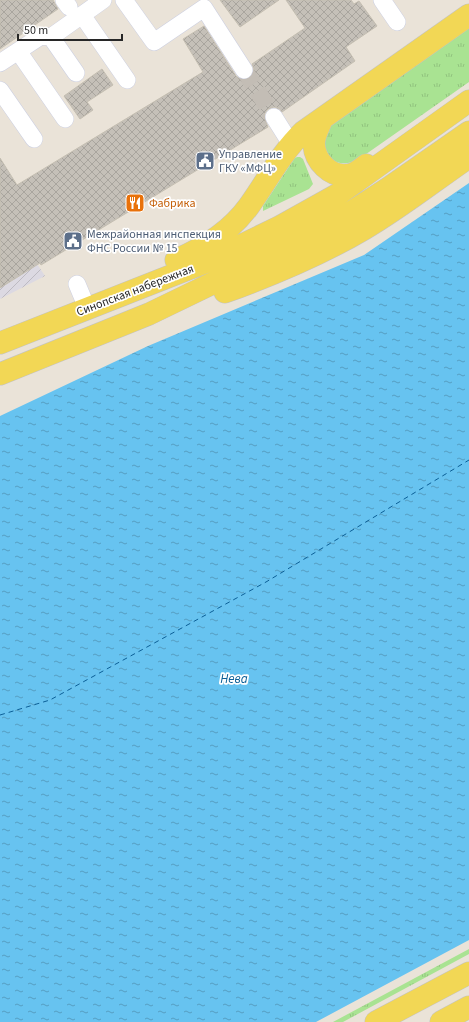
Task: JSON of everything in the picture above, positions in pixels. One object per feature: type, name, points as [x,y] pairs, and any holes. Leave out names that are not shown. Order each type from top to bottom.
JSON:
[{"type":"main road","points":[[123,294],[143,274],[198,250],[230,227],[243,204],[291,144],[303,132],[469,15]]},
{"type":"main road","name":"Синопская набережная","points":[[0,343],[211,260],[279,227],[340,193],[469,101]]},
{"type":"main road","points":[[322,119],[316,134],[314,145],[316,156],[324,167],[334,173],[347,176],[357,172],[385,152],[404,146]]},
{"type":"main road","name":"Синопская набережная","points":[[0,374],[109,331],[183,298],[269,256],[353,211],[469,132]]},
{"type":"main road","points":[[183,298],[208,298],[242,286],[330,247],[364,229],[398,207],[469,157]]},
{"type":"main road","points":[[376,1022],[469,973]]},
{"type":"main road","points":[[441,1022],[469,1007]]},
{"type":"lane","points":[[51,37],[72,7],[103,0]]},
{"type":"lane","points":[[124,0],[154,42],[204,8],[244,70]]},
{"type":"lane","points":[[382,0],[397,22]]},
{"type":"lane","points":[[72,7],[127,80]]},
{"type":"lane","points":[[0,63],[41,36],[51,37],[76,73]]},
{"type":"lane","points":[[18,51],[65,119]]},
{"type":"lane","points":[[0,90],[34,138]]},
{"type":"lane","points":[[274,117],[291,144]]},
{"type":"lane","points":[[77,284],[87,308]]},
{"type":"shaded area","points":[[0,208],[45,276],[0,299]]},
{"type":"green space","points":[[469,25],[469,82],[359,159],[342,163],[334,161],[331,158],[324,146],[325,135],[329,126]]},
{"type":"green space","points":[[297,157],[303,159],[313,184],[309,189],[263,211],[263,206],[294,159]]},
{"type":"green space","points":[[469,949],[469,954],[343,1022],[333,1022]]},
{"type":"water","name":"Нева","points":[[469,183],[469,940],[316,1022],[0,1022],[0,416],[148,346],[364,255]]},
{"type":"building","points":[[0,0],[53,0],[58,9],[0,49]]},
{"type":"building","points":[[220,0],[279,0],[240,27]]},
{"type":"building","points":[[286,0],[351,0],[354,4],[359,1],[377,26],[346,47],[355,61],[282,112],[279,108],[274,107],[268,109],[264,117],[268,127],[41,265],[40,263],[0,288],[0,158],[17,185],[203,72],[183,39],[204,26],[236,76],[244,80],[249,79],[253,74],[254,69],[252,64],[305,28]]},
{"type":"building","points":[[102,69],[113,85],[87,102],[93,110],[80,119],[64,96]]},
{"type":"ferry route","points":[[0,715],[50,700],[266,582],[469,460]]},
{"type":"tunnel","points":[[244,70],[274,117]]},
{"type":"place","name":"Управление ГКУ «МФЦ»","points":[[205,161]]},
{"type":"place","name":"Фабрика","points":[[135,203]]},
{"type":"place","name":"Межрайонная инспекция ФНС России № 15","points":[[73,241]]}]
